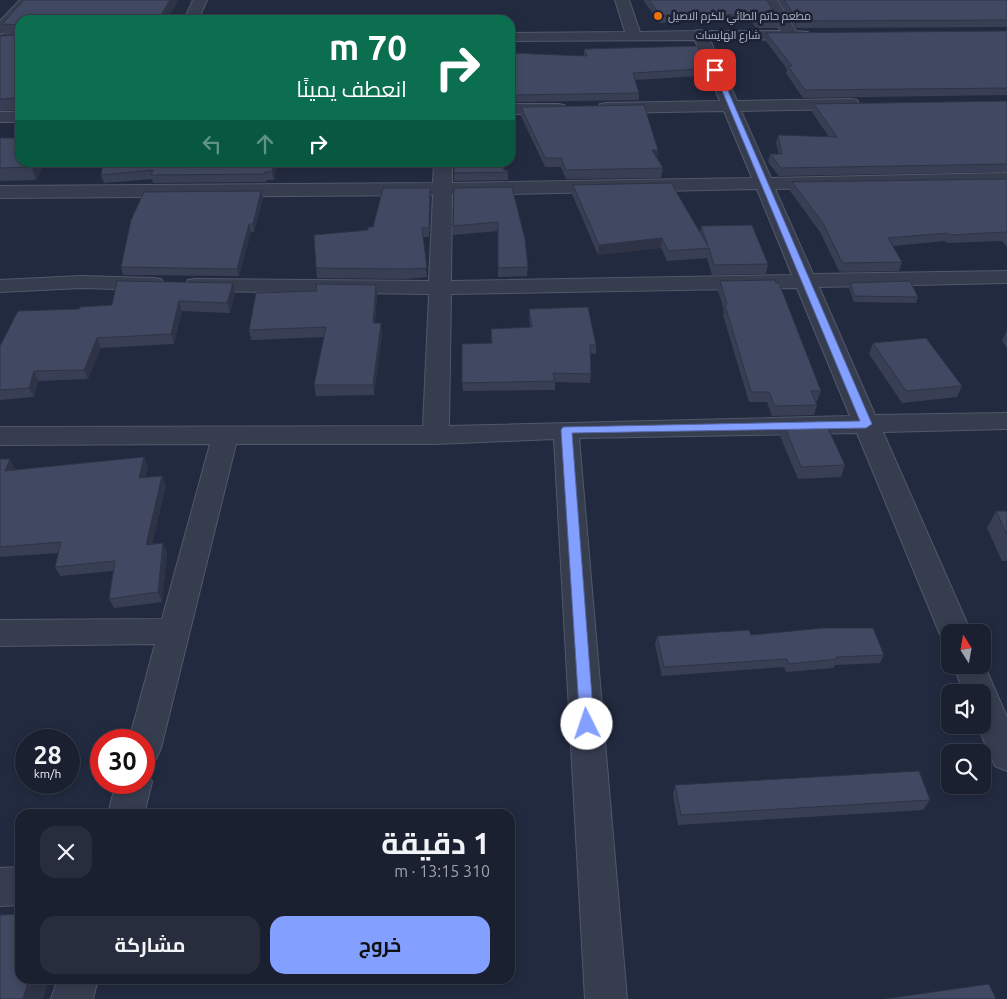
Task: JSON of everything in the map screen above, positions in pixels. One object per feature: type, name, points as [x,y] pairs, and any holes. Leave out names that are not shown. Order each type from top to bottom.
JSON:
[{"type":"street","points":[[18,15],[28,0]]},
{"type":"street","points":[[193,15],[200,0]]},
{"type":"street","points":[[622,0],[634,36]]},
{"type":"street","points":[[770,0],[791,35]]},
{"type":"street","points":[[2,38],[15,19]]},
{"type":"street","points":[[700,34],[952,624]]},
{"type":"street","name":"شارع الهايسات","points":[[515,37],[820,34]]},
{"type":"street","points":[[515,109],[869,104]]},
{"type":"street","points":[[0,117],[15,117]]},
{"type":"street","points":[[436,435],[443,167]]},
{"type":"street","points":[[3,197],[1007,179]]},
{"type":"street","points":[[0,286],[81,282],[440,288],[1007,277]]},
{"type":"street","points":[[0,436],[436,435],[566,430],[1007,421]]},
{"type":"street","points":[[566,430],[606,999]]},
{"type":"street","points":[[149,729],[226,434]]},
{"type":"street","points":[[0,632],[176,631]]},
{"type":"street","points":[[991,719],[1007,755]]},
{"type":"street","points":[[127,809],[131,794]]},
{"type":"street","points":[[0,887],[15,886]]},
{"type":"street","points":[[72,999],[76,984]]},
{"type":"building","points":[[24,0],[170,0],[161,15],[15,15],[15,25],[2,24]]},
{"type":"building","points":[[649,0],[767,0],[779,21],[757,21],[752,14],[716,15],[715,13],[661,16]]},
{"type":"building","points":[[784,0],[1007,0],[1007,20],[798,21]]},
{"type":"building","points":[[1007,31],[1007,88],[805,90],[788,66],[792,66],[766,33]]},
{"type":"building","points":[[15,35],[15,98],[0,99],[0,36]]},
{"type":"building","points":[[698,46],[699,69],[633,73],[639,93],[515,95],[515,53],[587,56],[584,49]]},
{"type":"building","points":[[1007,101],[1007,164],[781,168],[770,154],[782,154],[778,135],[837,137],[814,104]]},
{"type":"building","points":[[644,105],[658,150],[652,150],[663,168],[566,170],[561,158],[545,158],[521,107]]},
{"type":"building","points":[[0,138],[15,138],[15,167],[32,167],[0,168]]},
{"type":"building","points":[[102,167],[273,167],[272,172],[265,172],[265,174],[151,175],[153,170],[101,175]]},
{"type":"building","points":[[454,167],[503,167],[504,170],[508,172],[454,173]]},
{"type":"building","points":[[1007,179],[1007,234],[1005,232],[950,235],[948,233],[888,238],[902,262],[845,263],[842,262],[823,223],[792,182]]},
{"type":"building","points":[[671,183],[708,246],[701,226],[752,225],[768,264],[714,265],[709,248],[668,251],[662,238],[599,245],[573,185]]},
{"type":"building","points":[[512,187],[525,239],[528,267],[498,268],[498,222],[453,226],[454,188]]},
{"type":"building","points":[[383,188],[430,188],[429,228],[422,228],[427,268],[316,268],[314,235],[368,230],[368,227],[373,227]]},
{"type":"building","points":[[261,191],[253,224],[249,224],[237,269],[121,267],[131,220],[144,192]]},
{"type":"building","points":[[775,280],[776,283],[779,283],[821,391],[811,391],[817,405],[775,406],[769,392],[751,392],[725,305],[727,304],[720,281]]},
{"type":"building","points":[[117,281],[233,283],[227,303],[179,301],[171,334],[97,338],[84,370],[34,371],[29,388],[0,390],[0,346],[18,311],[79,309],[80,307],[112,305]]},
{"type":"building","points":[[910,281],[918,297],[855,296],[850,283]]},
{"type":"building","points":[[316,284],[376,285],[373,323],[381,323],[373,385],[314,385],[326,327],[249,330],[256,293],[317,291]]},
{"type":"building","points":[[588,307],[596,345],[590,345],[591,374],[553,373],[555,381],[462,383],[462,344],[492,343],[491,329],[532,327],[529,309]]},
{"type":"building","points":[[926,338],[962,386],[906,391],[873,343]]},
{"type":"building","points":[[826,424],[845,465],[801,467],[784,425]]},
{"type":"building","points":[[144,457],[139,478],[162,476],[146,545],[163,543],[158,592],[109,599],[115,561],[55,567],[61,542],[0,547],[0,459],[10,459],[5,471]]},
{"type":"building","points":[[996,511],[1007,511],[1007,535]]},
{"type":"building","points":[[824,628],[873,628],[884,655],[836,657],[837,659],[789,664],[787,659],[664,667],[657,636],[749,630],[751,635]]},
{"type":"building","points":[[919,771],[930,800],[681,815],[675,785]]},
{"type":"building","points":[[15,914],[15,984],[28,984],[23,999],[0,999],[0,915]]},
{"type":"building","points":[[989,984],[996,999],[884,999]]},
{"type":"place","name":"مطعم حاتم الطائي للكرم الاصيل","points":[[658,16]]},
{"type":"route","points":[[587,724],[566,430],[866,424],[715,70]]}]
